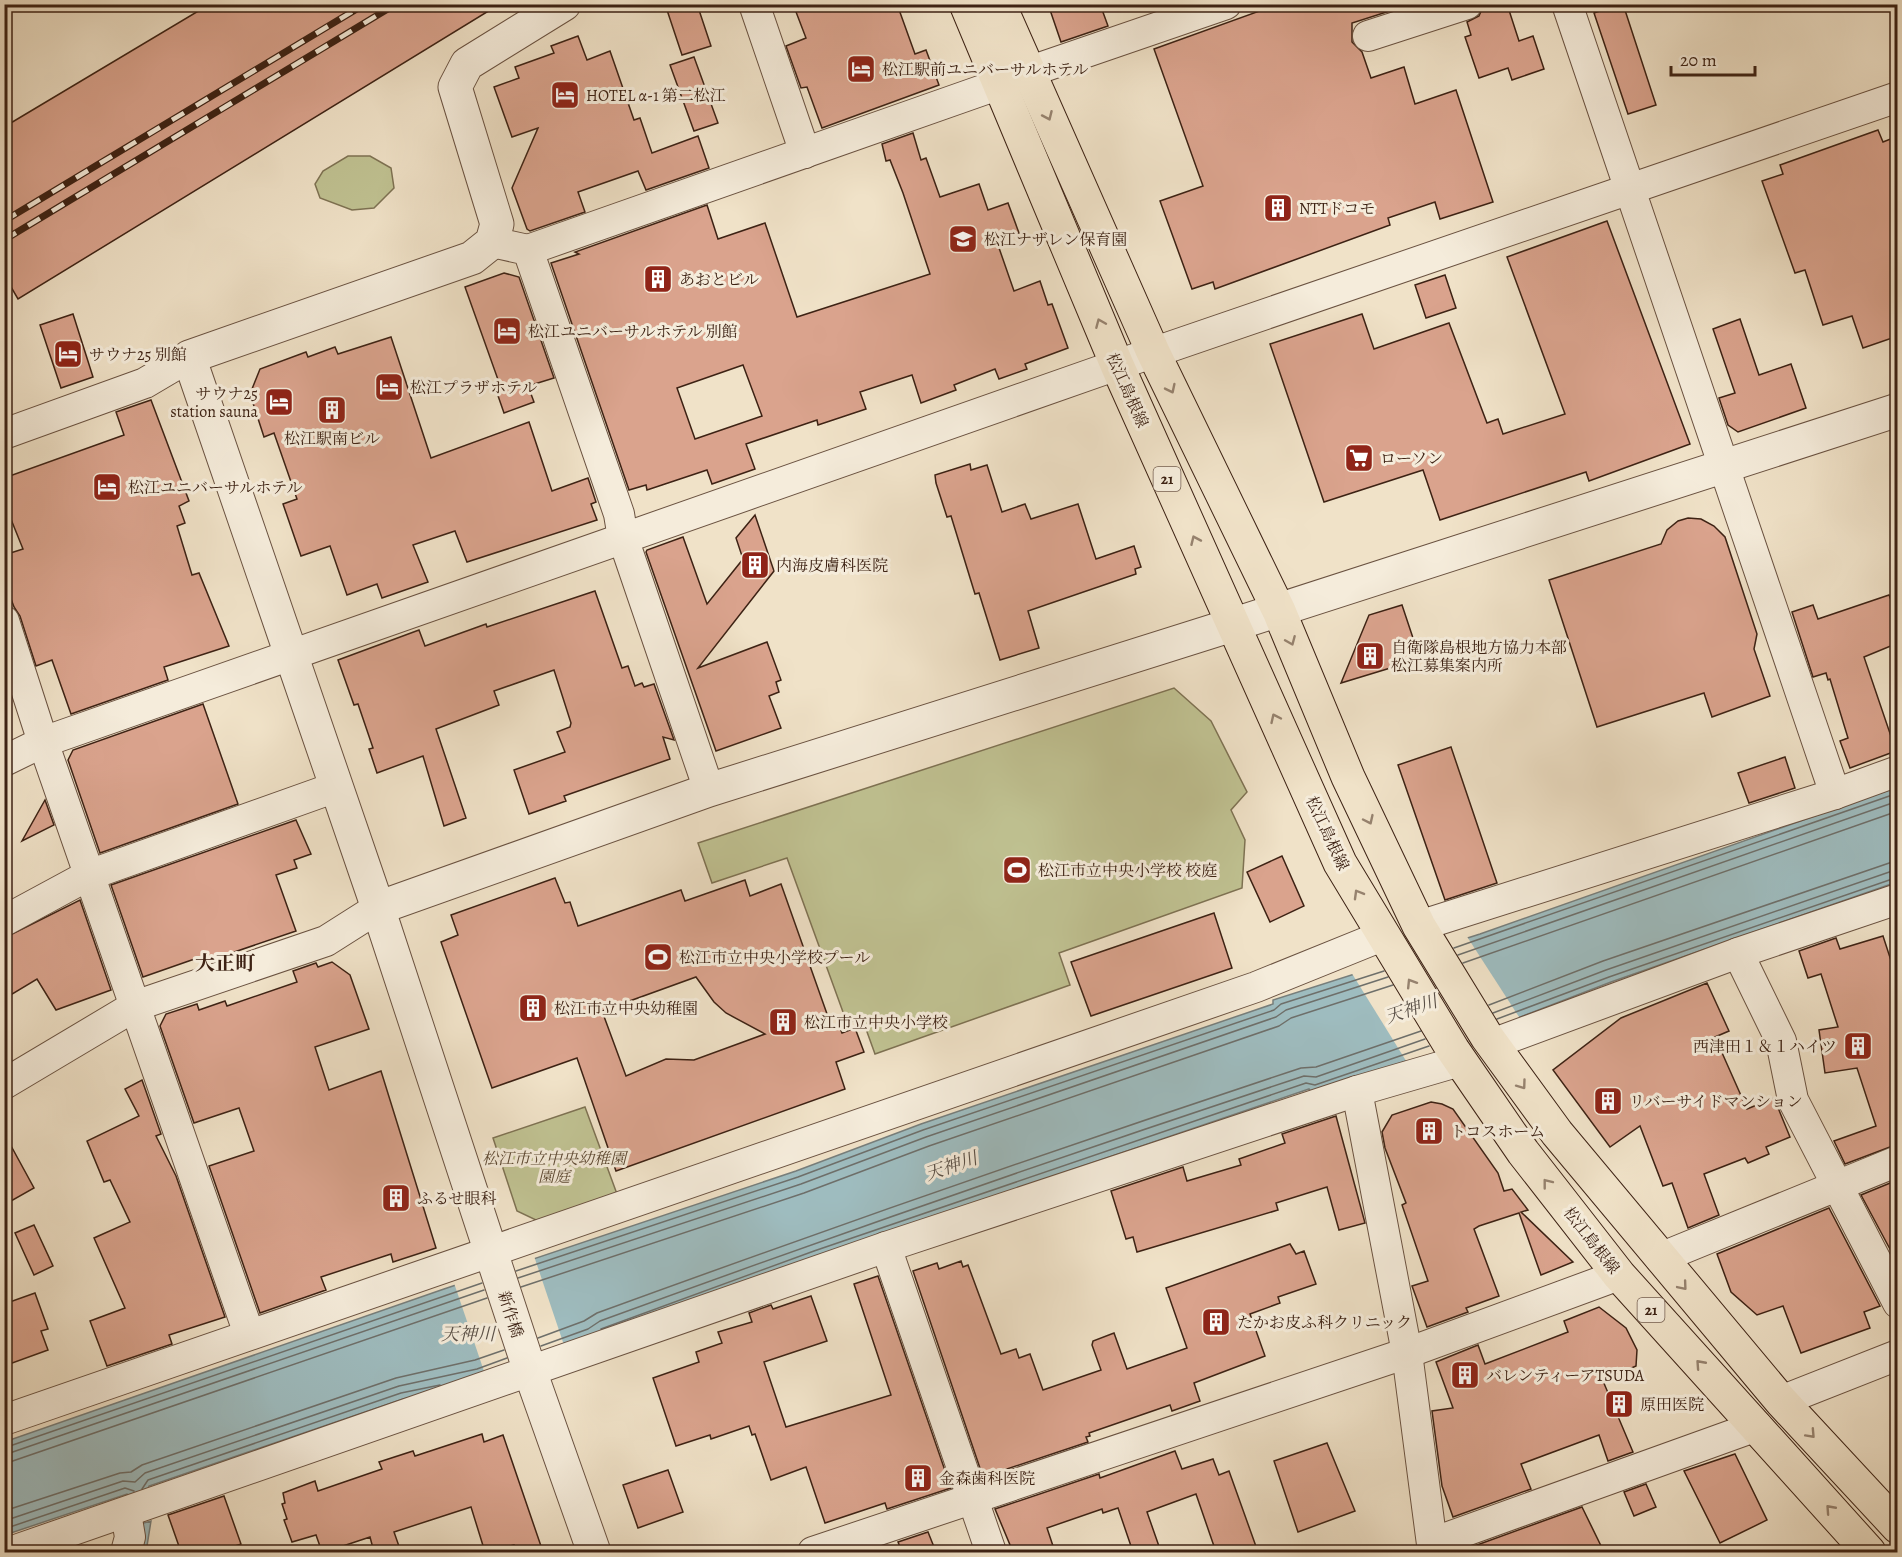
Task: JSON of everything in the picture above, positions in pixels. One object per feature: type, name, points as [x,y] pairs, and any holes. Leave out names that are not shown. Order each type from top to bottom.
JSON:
[{"type":"main road","name":"松江島根線","points":[[966,4],[1014,78],[1153,352],[1279,610],[1348,777],[1421,929],[1490,1041],[1557,1134],[1781,1401],[1898,1527]]},
{"type":"main road","name":"松江島根線","points":[[999,4],[1014,78],[1117,365],[1340,863],[1457,1055],[1523,1152],[1619,1275],[1869,1552]]},
{"type":"street","points":[[4,434],[145,383],[189,357],[472,258],[492,242],[497,224],[455,87],[467,64],[564,4]]},
{"type":"street","points":[[754,4],[805,153]]},
{"type":"street","points":[[492,242],[528,250],[1226,4]]},
{"type":"street","points":[[1368,36],[1467,4]]},
{"type":"street","points":[[1566,4],[1835,794]]},
{"type":"street","points":[[4,761],[43,742],[290,654],[1153,352],[1898,97]]},
{"type":"street","points":[[528,250],[619,514],[623,538],[709,790]]},
{"type":"street","name":"新作橋","points":[[189,357],[378,908],[491,1254],[594,1552]]},
{"type":"street","points":[[4,1084],[135,1006],[326,941],[378,908],[709,790],[1232,626],[1898,410]]},
{"type":"street","points":[[4,621],[43,742],[249,1334]]},
{"type":"street","points":[[1421,929],[1835,794],[1898,771]]},
{"type":"street","points":[[4,921],[89,875],[336,787]]},
{"type":"street","points":[[1490,1041],[1898,899]]},
{"type":"street","points":[[4,1420],[249,1334],[491,1254],[1385,940]]},
{"type":"street","points":[[1738,953],[1781,1041],[1792,1100],[1898,1303]]},
{"type":"street","points":[[10,1552],[886,1247],[1358,1091],[1457,1055]]},
{"type":"street","points":[[1358,1091],[1407,1353],[1432,1548],[1757,1426]]},
{"type":"street","points":[[1660,1258],[1898,1161]]},
{"type":"street","points":[[886,1247],[991,1552]]},
{"type":"street","points":[[813,1552],[1407,1353],[1619,1275]]},
{"type":"street","points":[[1781,1401],[1898,1355]]},
{"type":"street","points":[[126,1513],[130,1537],[126,1552]]},
{"type":"green space","points":[[348,156],[370,156],[391,168],[394,188],[374,208],[352,210],[320,198],[315,184],[323,171]]},
{"type":"green space","name":"松江市立中央小学校 校庭","points":[[1174,688],[1211,721],[1247,792],[1231,810],[1245,840],[1242,888],[1059,953],[1070,985],[875,1054],[862,1018],[847,1023],[787,858],[712,883],[698,843]]},
{"type":"green space","name":"松江市立中央幼稚園 園庭","points":[[585,1107],[617,1194],[538,1221],[517,1211],[493,1138]]},
{"type":"water","name":"天神川","points":[[1897,787],[1897,882],[1611,982],[1393,1066],[1311,1092],[1309,1089],[816,1257],[481,1382],[403,1399],[149,1486],[146,1498],[136,1501],[127,1494],[5,1535],[4,1442],[444,1289],[796,1171],[921,1124],[1273,1004],[1273,1000],[1480,934]]},
{"type":"water","points":[[151,1521],[146,1552],[138,1552],[140,1524]]},
{"type":"pier","points":[[1466,935],[1521,1020],[1408,1064],[1351,972]]},
{"type":"pier","points":[[534,1256],[567,1354],[487,1380],[454,1283]]},
{"type":"building","points":[[210,4],[500,4],[18,299],[4,275],[4,127]]},
{"type":"building","points":[[665,4],[697,4],[711,46],[682,55]]},
{"type":"building","name":"松江駅前ユニバーサルホテル","points":[[793,4],[897,4],[915,54],[926,50],[939,85],[822,128],[807,87],[801,88],[786,46],[806,38]]},
{"type":"building","points":[[1048,4],[1100,4],[1108,26],[1061,42]]},
{"type":"building","points":[[1279,4],[1395,4],[1396,9],[1352,23],[1352,42],[1362,52],[1371,78],[1404,67],[1415,104],[1456,90],[1493,202],[1440,219],[1435,202],[1388,218],[1390,225],[1215,289],[1213,282],[1192,289],[1160,201],[1203,186],[1154,49]]},
{"type":"building","points":[[1484,4],[1507,4],[1519,41],[1533,36],[1544,69],[1512,80],[1508,68],[1479,78],[1465,37],[1471,35],[1467,22],[1479,16]]},
{"type":"building","points":[[1623,4],[1656,105],[1628,114],[1594,13]]},
{"type":"building","points":[[578,36],[587,60],[610,51],[634,120],[640,118],[652,153],[698,136],[709,168],[646,190],[638,171],[578,192],[585,212],[530,231],[527,229],[512,188],[538,128],[512,137],[494,87],[519,78],[515,67],[554,53],[551,46]]},
{"type":"building","points":[[694,57],[718,123],[694,131],[670,65]]},
{"type":"building","points":[[1878,130],[1883,142],[1898,136],[1898,336],[1863,348],[1852,316],[1823,325],[1805,270],[1795,273],[1762,181],[1783,174],[1780,165]]},
{"type":"building","points":[[913,133],[921,160],[926,158],[940,197],[979,184],[988,210],[1008,203],[1019,233],[998,241],[998,245],[1014,291],[1040,281],[1048,305],[1052,304],[1068,348],[1025,364],[1027,369],[999,379],[995,369],[954,385],[956,390],[921,403],[912,375],[860,392],[866,409],[818,425],[817,420],[746,444],[755,469],[712,484],[707,470],[647,490],[646,485],[629,490],[551,263],[579,254],[575,252],[707,205],[718,239],[765,223],[797,317],[930,274],[903,193],[890,160],[886,161],[882,144]],"holes":[[[743,365],[762,416],[695,439],[677,388]]]},
{"type":"building","points":[[1607,221],[1690,444],[1589,481],[1586,472],[1440,520],[1423,470],[1324,502],[1270,344],[1362,314],[1374,349],[1449,323],[1487,423],[1498,419],[1503,434],[1565,414],[1507,257]]},
{"type":"building","points":[[504,273],[519,277],[554,378],[528,386],[534,402],[504,413],[496,390],[501,388],[465,287]]},
{"type":"building","points":[[1445,275],[1456,308],[1426,318],[1415,285]]},
{"type":"building","points":[[73,314],[93,377],[61,388],[40,325]]},
{"type":"building","points":[[1740,319],[1759,375],[1791,364],[1806,408],[1738,432],[1728,425],[1719,398],[1735,393],[1713,329]]},
{"type":"building","points":[[391,337],[431,458],[529,422],[552,491],[588,478],[596,502],[591,504],[597,520],[467,562],[455,531],[413,545],[428,582],[382,598],[377,584],[347,595],[330,546],[301,556],[283,504],[297,499],[274,433],[264,437],[250,394],[260,369],[306,352],[308,357],[335,347],[338,354]]},
{"type":"building","points":[[151,400],[189,501],[179,506],[185,523],[177,526],[192,575],[199,573],[229,646],[164,667],[168,680],[71,714],[52,660],[36,666],[20,616],[14,607],[4,580],[4,555],[23,549],[4,502],[4,478],[124,435],[116,412]]},
{"type":"building","points":[[970,464],[971,470],[987,465],[1002,512],[1025,504],[1031,519],[1078,504],[1096,559],[1134,546],[1141,567],[1135,569],[1136,574],[1028,611],[1039,648],[1000,660],[979,593],[975,594],[951,516],[947,517],[936,483],[935,475]]},
{"type":"building","points":[[755,515],[774,571],[698,668],[767,642],[781,680],[776,682],[779,692],[769,696],[781,728],[716,751],[646,552],[683,537],[707,604],[743,559],[736,538]]},
{"type":"building","points":[[1688,518],[1701,519],[1714,526],[1725,537],[1757,634],[1754,649],[1770,696],[1712,717],[1704,693],[1597,727],[1549,580],[1661,544],[1667,530],[1678,521]]},
{"type":"building","points":[[595,591],[622,668],[628,666],[635,686],[642,683],[644,687],[654,684],[674,740],[663,737],[670,759],[564,796],[566,801],[529,814],[514,770],[565,752],[557,732],[570,727],[571,723],[554,670],[494,691],[499,705],[436,729],[466,818],[444,826],[423,756],[377,773],[369,749],[373,748],[358,704],[354,705],[338,660],[419,630],[425,646],[486,624],[487,627]]},
{"type":"building","points":[[1889,595],[1898,617],[1898,643],[1864,657],[1896,751],[1850,768],[1840,741],[1848,738],[1830,679],[1828,680],[1826,673],[1813,677],[1792,612],[1813,605],[1818,619]]},
{"type":"building","name":"自衛隊島根地方協力本部 松江募集案内所","points":[[1402,605],[1420,659],[1341,683],[1369,615]]},
{"type":"building","points":[[203,704],[238,804],[100,853],[68,760],[73,750]]},
{"type":"building","points":[[1451,747],[1497,883],[1445,900],[1398,765]]},
{"type":"building","points":[[1785,757],[1795,788],[1749,803],[1738,773]]},
{"type":"building","points":[[45,800],[54,825],[22,841]]},
{"type":"building","points":[[296,820],[311,854],[294,860],[297,868],[276,875],[296,931],[208,961],[206,955],[143,977],[111,885]]},
{"type":"building","points":[[1282,856],[1304,906],[1270,922],[1247,872]]},
{"type":"building","name":"松江市立中央小学校","points":[[555,878],[565,903],[570,902],[578,926],[681,890],[685,901],[745,880],[750,896],[781,884],[832,1028],[839,1026],[842,1033],[855,1028],[864,1052],[836,1062],[845,1089],[616,1171],[577,1058],[492,1088],[441,942],[458,935],[451,915]],"holes":[[[696,977],[714,1002],[726,1013],[765,1034],[694,1060],[666,1059],[626,1076],[602,1011]]]},
{"type":"building","points":[[80,900],[111,990],[56,1010],[37,979],[4,999],[4,938]]},
{"type":"building","points":[[1214,913],[1232,968],[1091,1016],[1071,962]]},
{"type":"building","points":[[1883,936],[1898,982],[1898,1144],[1845,1164],[1834,1141],[1876,1126],[1857,1068],[1825,1073],[1819,1030],[1838,1027],[1821,974],[1808,978],[1799,951],[1836,938],[1840,949]]},
{"type":"building","points":[[332,962],[350,975],[369,1029],[315,1047],[329,1090],[381,1071],[436,1248],[393,1262],[391,1254],[321,1277],[326,1290],[260,1313],[209,1166],[254,1151],[239,1108],[194,1123],[160,1026],[166,1014],[197,1004],[199,1010],[225,1001],[227,1006],[297,982],[293,971],[316,963],[318,967]]},
{"type":"building","points":[[1707,983],[1729,1031],[1715,1037],[1747,1109],[1774,1098],[1790,1137],[1766,1147],[1769,1154],[1748,1163],[1745,1158],[1704,1174],[1719,1215],[1688,1228],[1672,1183],[1663,1186],[1640,1126],[1610,1147],[1553,1070],[1621,1018]]},
{"type":"building","points":[[142,1080],[161,1134],[156,1136],[176,1176],[225,1317],[169,1335],[172,1344],[107,1366],[90,1321],[125,1308],[94,1238],[130,1222],[110,1180],[104,1182],[87,1141],[139,1116],[125,1089]]},
{"type":"building","points":[[1431,1102],[1453,1109],[1498,1173],[1504,1191],[1512,1189],[1528,1210],[1521,1212],[1573,1262],[1541,1275],[1519,1213],[1479,1226],[1474,1229],[1499,1296],[1466,1308],[1468,1312],[1427,1327],[1412,1286],[1428,1281],[1402,1205],[1406,1203],[1385,1148],[1382,1132],[1392,1115]]},
{"type":"building","points":[[1336,1116],[1365,1223],[1339,1230],[1327,1187],[1276,1203],[1278,1210],[1137,1252],[1133,1237],[1126,1239],[1111,1191],[1183,1167],[1187,1181],[1241,1165],[1239,1159],[1285,1143],[1282,1134]]},
{"type":"building","points":[[4,1133],[34,1188],[4,1205]]},
{"type":"building","points":[[1895,1181],[1898,1188],[1898,1264],[1861,1195]]},
{"type":"building","points":[[1829,1208],[1880,1306],[1864,1312],[1870,1328],[1801,1353],[1783,1306],[1757,1315],[1731,1292],[1717,1254]]},
{"type":"building","points":[[34,1225],[53,1266],[34,1275],[15,1233]]},
{"type":"building","points":[[1290,1244],[1296,1254],[1304,1251],[1316,1284],[1278,1297],[1280,1303],[1250,1314],[1265,1356],[1194,1383],[1200,1401],[1172,1411],[1170,1405],[1089,1433],[1090,1436],[1086,1437],[1088,1442],[983,1477],[913,1271],[937,1263],[939,1269],[961,1261],[963,1267],[968,1265],[1001,1354],[1016,1349],[1019,1358],[1030,1354],[1043,1390],[1101,1370],[1092,1345],[1093,1341],[1114,1333],[1127,1369],[1187,1348],[1166,1288]]},
{"type":"building","points":[[878,1276],[951,1488],[887,1509],[885,1503],[825,1523],[806,1467],[771,1480],[755,1434],[752,1435],[749,1426],[711,1439],[710,1435],[676,1446],[653,1378],[699,1362],[696,1352],[722,1343],[718,1332],[752,1322],[749,1313],[771,1305],[773,1309],[811,1296],[827,1341],[764,1362],[786,1427],[891,1395],[854,1284]]},
{"type":"building","points":[[35,1293],[48,1329],[41,1331],[48,1350],[4,1366],[4,1304]]},
{"type":"building","points":[[1599,1307],[1626,1328],[1637,1350],[1636,1366],[1603,1381],[1633,1452],[1608,1461],[1599,1435],[1521,1464],[1531,1489],[1453,1517],[1442,1486],[1432,1411],[1453,1408],[1436,1362],[1478,1345],[1485,1364],[1568,1332],[1564,1321]]},
{"type":"building","points":[[482,1434],[484,1442],[503,1435],[543,1552],[517,1552],[514,1545],[485,1552],[471,1507],[394,1532],[401,1552],[374,1552],[370,1537],[325,1552],[322,1552],[316,1535],[292,1542],[284,1520],[287,1519],[282,1504],[285,1503],[283,1493],[315,1481],[318,1491],[382,1469],[379,1462],[413,1451],[415,1456]]},
{"type":"building","points":[[1327,1443],[1355,1511],[1298,1532],[1274,1461]]},
{"type":"building","points":[[1175,1451],[1182,1469],[1213,1459],[1219,1475],[1229,1471],[1258,1552],[1216,1552],[1196,1494],[1147,1512],[1161,1552],[1133,1552],[1118,1508],[1103,1513],[1102,1509],[1047,1528],[1055,1552],[1013,1552],[995,1509],[1099,1474],[1100,1478]]},
{"type":"building","points":[[1735,1454],[1767,1520],[1720,1543],[1684,1471]]},
{"type":"building","points":[[668,1470],[683,1512],[638,1528],[623,1485]]},
{"type":"building","points":[[1646,1484],[1656,1507],[1634,1516],[1624,1492]]},
{"type":"building","points":[[224,1496],[241,1544],[218,1552],[181,1552],[168,1515]]},
{"type":"building","points":[[1582,1507],[1604,1552],[1467,1552],[1466,1549]]},
{"type":"building","points":[[928,1532],[936,1552],[902,1552],[898,1542]]},
{"type":"railway","points":[[4,221],[365,4]]},
{"type":"railway","points":[[4,240],[396,4]]},
{"type":"place","name":"松江駅前ユニバーサルホテル","points":[[861,69]]},
{"type":"place","name":"HOTEL α-1 第二松江","points":[[565,95]]},
{"type":"place","name":"NTTドコモ","points":[[1278,208]]},
{"type":"place","name":"松江ナザレン保育園","points":[[963,239]]},
{"type":"place","name":"あおとビル","points":[[658,279]]},
{"type":"place","name":"松江ユニバーサルホテル 別館","points":[[507,331]]},
{"type":"place","name":"サウナ25 別館","points":[[68,354]]},
{"type":"place","name":"松江プラザホテル","points":[[389,387]]},
{"type":"place","name":"サウナ25 station sauna","points":[[279,402]]},
{"type":"place","name":"松江駅南ビル","points":[[332,410]]},
{"type":"place","name":"ローソン","points":[[1359,458]]},
{"type":"place","name":"松江ユニバーサルホテル","points":[[107,487]]},
{"type":"place","name":"内海皮膚科医院","points":[[755,565]]},
{"type":"place","name":"自衛隊島根地方協力本部 松江募集案内所","points":[[1370,656]]},
{"type":"place","name":"松江市立中央小学校 校庭","points":[[1017,870]]},
{"type":"place","name":"松江市立中央小学校プール","points":[[658,957]]},
{"type":"place","name":"松江市立中央幼稚園","points":[[533,1008]]},
{"type":"place","name":"松江市立中央小学校","points":[[783,1022]]},
{"type":"place","name":"西津田１＆１ハイツ","points":[[1858,1046]]},
{"type":"place","name":"リバーサイドマンション","points":[[1608,1101]]},
{"type":"place","name":"トコスホーム","points":[[1429,1131]]},
{"type":"place","name":"ふるせ眼科","points":[[396,1198]]},
{"type":"place","name":"たかお皮ふ科クリニック","points":[[1216,1322]]},
{"type":"place","name":"バレンティーアTSUDA","points":[[1465,1375]]},
{"type":"place","name":"原田医院","points":[[1619,1404]]},
{"type":"place","name":"金森歯科医院","points":[[918,1478]]},
{"type":"district","name":"大正町","points":[[225,963]]}]
